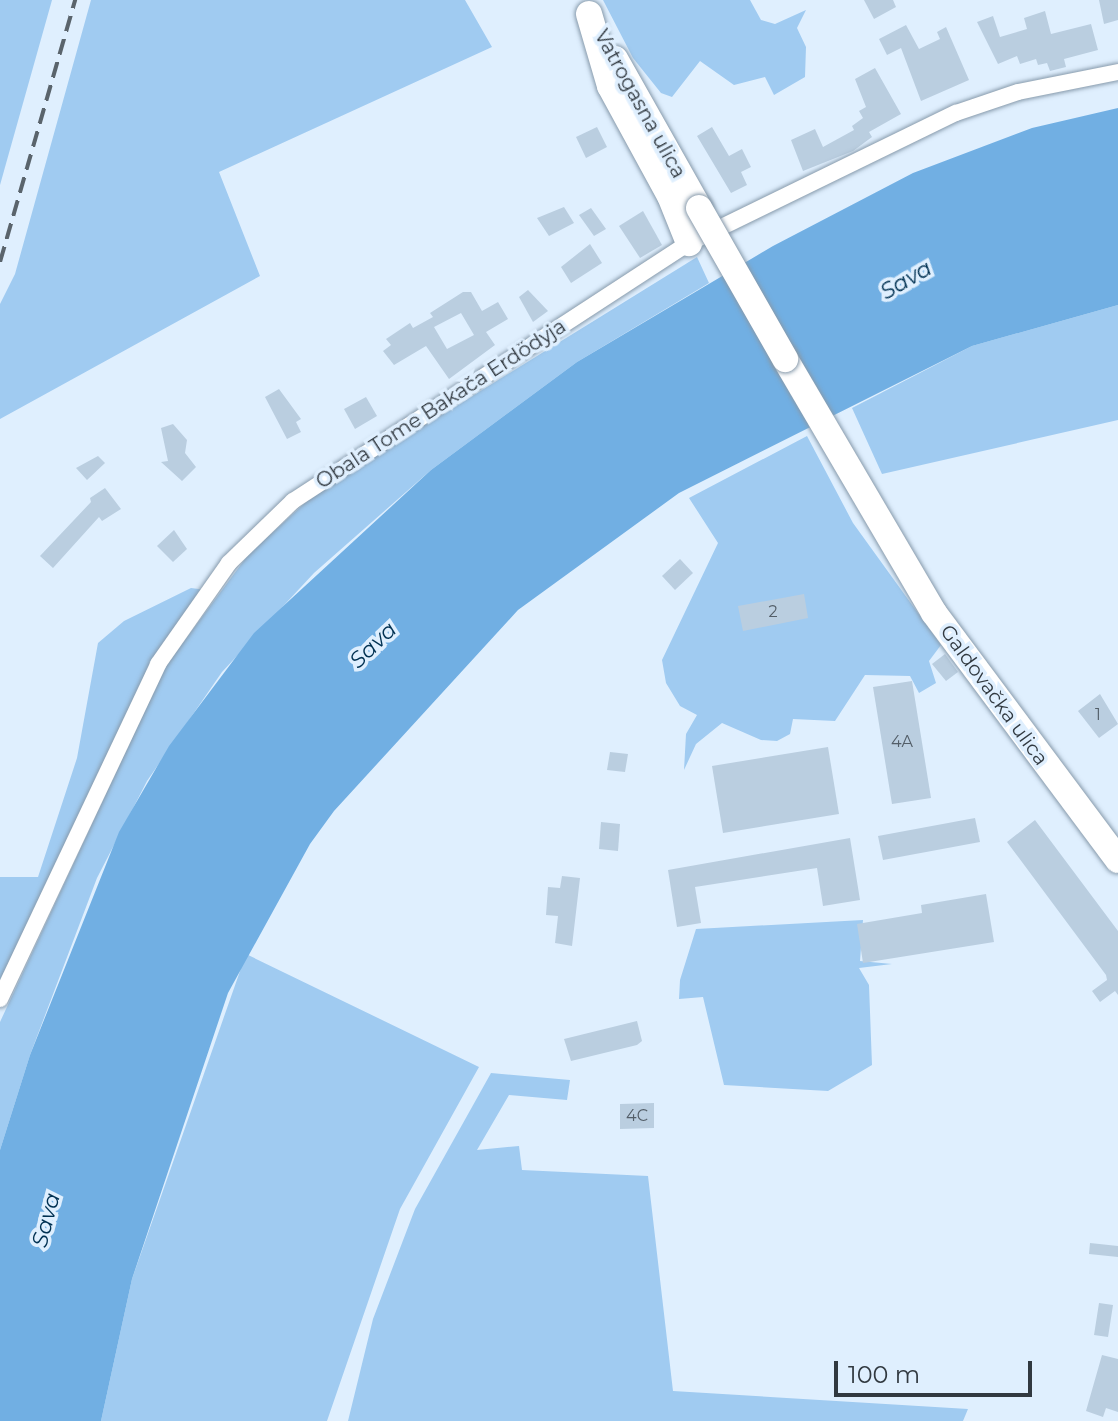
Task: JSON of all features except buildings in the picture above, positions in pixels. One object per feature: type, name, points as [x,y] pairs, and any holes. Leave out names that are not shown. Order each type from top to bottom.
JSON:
[{"type":"main road","name":"Vatrogasna ulica","points":[[586,7],[879,524]]},
{"type":"main road","points":[[586,7],[610,86],[670,196],[689,243]]},
{"type":"main road","name":"Galdovačka ulica","points":[[879,524],[965,656],[1118,860]]},
{"type":"street","name":"Obala Tome Bakača Erdödyja","points":[[0,999],[143,689],[179,630],[243,546],[326,476],[689,243],[943,118],[1018,92],[1118,72]]},
{"type":"shaded area","points":[[0,0],[52,0],[0,185]]},
{"type":"shaded area","points":[[91,0],[465,0],[492,47],[219,172],[260,276],[0,419],[0,304],[15,274]]},
{"type":"shaded area","points":[[603,0],[750,0],[761,20],[775,24],[806,10],[797,28],[806,47],[805,77],[774,95],[765,77],[734,85],[700,61],[672,97],[661,93],[633,58]]},
{"type":"shaded area","points":[[697,257],[709,283],[577,362],[431,470],[314,573],[222,672],[147,781],[97,878],[30,1055],[0,1150],[0,1022],[165,667],[248,555],[317,492]]},
{"type":"shaded area","points":[[1118,305],[1118,420],[882,474],[852,408],[972,346]]},
{"type":"shaded area","points":[[807,436],[853,523],[941,645],[929,661],[936,683],[919,693],[910,676],[865,675],[835,721],[793,719],[790,734],[777,741],[761,740],[722,723],[696,744],[684,770],[686,734],[697,715],[680,706],[666,683],[662,660],[718,543],[689,498]]},
{"type":"shaded area","points":[[191,588],[206,590],[152,667],[0,992],[0,877],[38,877],[77,758],[98,643],[124,621]]},
{"type":"shaded area","points":[[863,920],[860,961],[892,964],[859,968],[869,985],[872,1065],[828,1091],[724,1085],[703,997],[679,999],[680,980],[696,929]]},
{"type":"shaded area","points":[[246,954],[479,1067],[400,1209],[327,1421],[101,1421],[132,1279]]},
{"type":"shaded area","points":[[491,1073],[570,1080],[567,1100],[509,1095],[477,1150],[519,1146],[522,1170],[648,1176],[673,1391],[968,1409],[963,1421],[348,1421],[373,1319],[415,1209]]},
{"type":"water","name":"Sava","points":[[1118,108],[1118,305],[972,346],[679,493],[518,610],[334,811],[310,844],[228,993],[132,1279],[101,1421],[0,1421],[0,1150],[30,1055],[119,832],[169,746],[254,633],[431,470],[577,362],[773,246],[913,173],[1032,128]]},
{"type":"railway","points":[[0,262],[75,0]]}]
